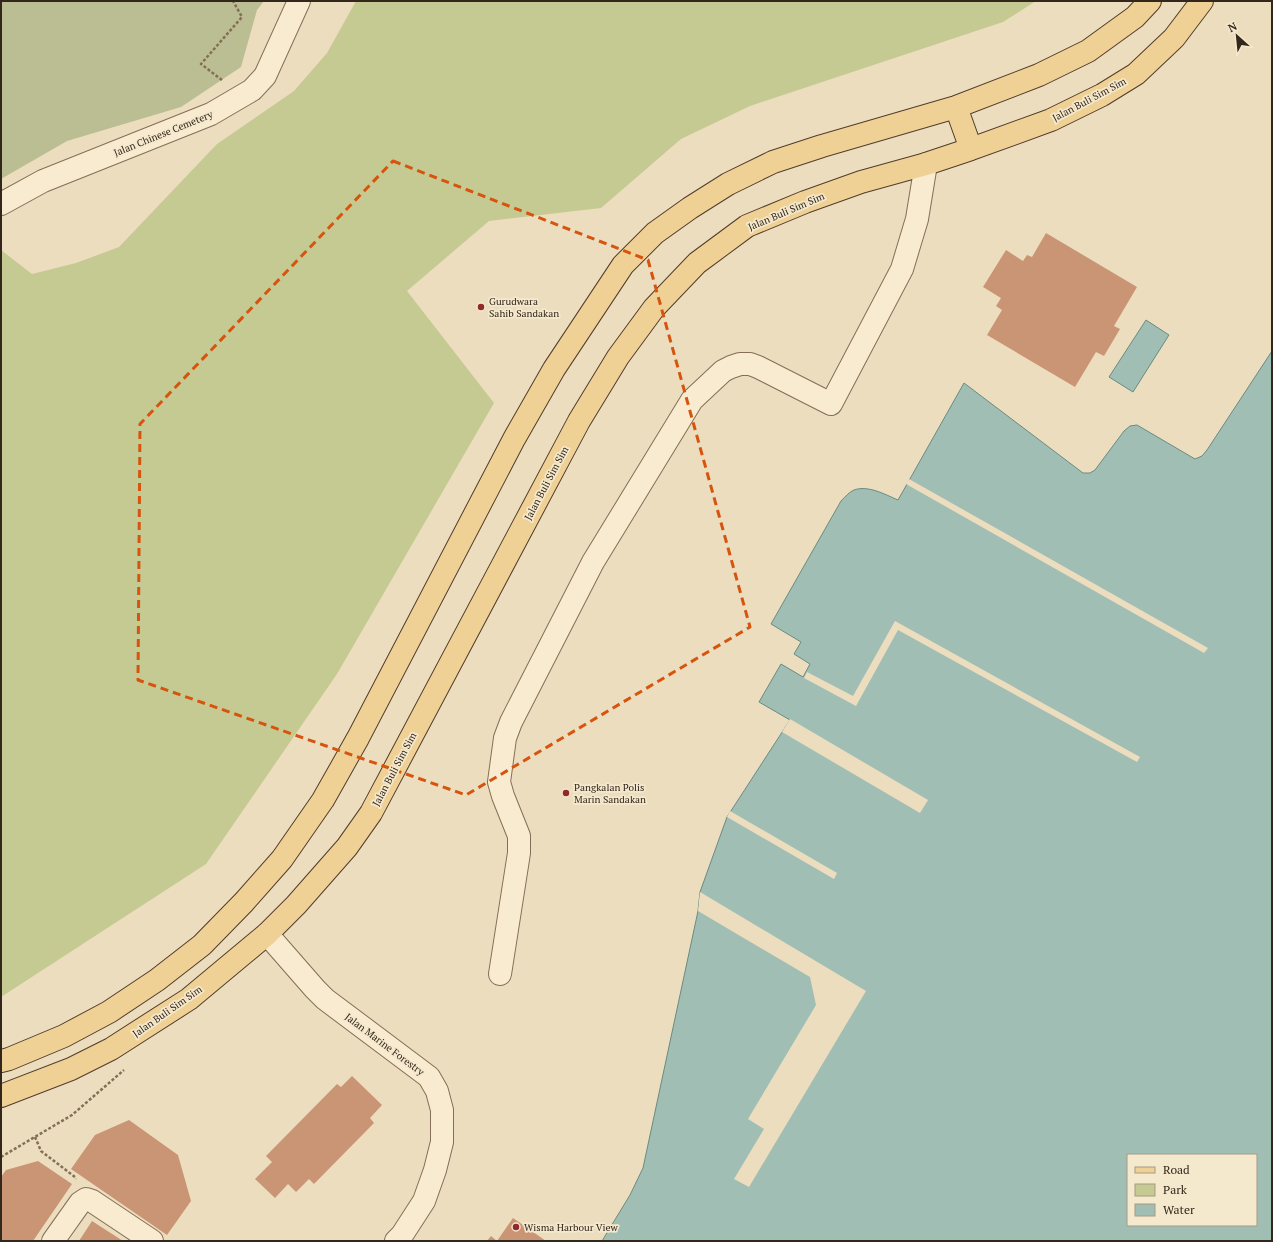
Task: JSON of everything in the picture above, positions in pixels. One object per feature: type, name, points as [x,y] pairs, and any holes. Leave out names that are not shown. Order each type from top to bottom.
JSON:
[{"type":"main road","points":[[1,1061],[64,1036],[110,1012],[157,980],[202,945],[244,902],[282,859],[323,800],[358,738],[514,439],[554,369],[623,265],[655,232],[728,184],[773,162],[956,106],[1039,75],[1088,51],[1135,17],[1150,1]]},
{"type":"main road","name":"Jalan Buli Sim Sim","points":[[2,1097],[71,1069],[111,1049],[189,999],[268,934],[320,879],[347,847],[371,813],[579,421],[618,356],[654,308],[697,262],[747,226],[804,202],[861,182],[926,164],[971,149],[1051,120],[1102,95],[1136,74],[1174,38],[1202,2]]},
{"type":"main road","points":[[956,106],[971,149]]},
{"type":"street","name":"Jalan Chinese Cemetery","points":[[1,204],[44,181],[211,114],[252,90],[265,76],[299,1]]},
{"type":"street","points":[[500,974],[519,848],[519,836],[499,782],[506,738],[511,722],[593,562],[692,400],[723,371],[740,364],[758,366],[831,404],[902,269],[917,219],[926,164]]},
{"type":"street","name":"Jalan Marine Forestry","points":[[268,934],[315,989],[429,1077],[438,1091],[442,1110],[442,1142],[435,1170],[424,1201],[402,1236],[396,1241]]},
{"type":"street","points":[[53,1241],[80,1203],[86,1199],[92,1201],[152,1241]]},
{"type":"path","points":[[233,1],[242,17],[201,64],[243,95]]},
{"type":"path","points":[[1,1157],[72,1115],[124,1070]]},
{"type":"path","points":[[35,1137],[41,1151],[74,1177],[86,1199]]},
{"type":"highlighted area","points":[[393,161],[648,260],[750,627],[466,795],[138,680],[140,424]]},
{"type":"green space","points":[[1,1],[264,1],[257,10],[241,67],[181,107],[67,141],[1,179]]},
{"type":"green space","points":[[356,1],[1036,1],[1003,22],[750,106],[681,139],[601,208],[489,221],[407,291],[494,403],[337,674],[206,864],[1,997],[1,250],[32,274],[76,263],[119,247],[217,144],[294,91],[327,53]]},
{"type":"water","points":[[1146,320],[1169,335],[1133,392],[1109,377]]},
{"type":"water","points":[[1272,351],[1272,1241],[602,1241],[630,1195],[643,1168],[698,911],[700,892],[727,817],[790,720],[759,702],[781,664],[803,677],[810,664],[794,654],[801,642],[771,624],[841,501],[852,491],[859,489],[870,489],[898,500],[964,383],[1083,473],[1090,473],[1095,470],[1124,431],[1130,426],[1137,425],[1195,459],[1202,456]]},
{"type":"pier","points":[[909,479],[1208,648],[1204,653],[906,484]]},
{"type":"pier","points":[[895,621],[1140,757],[1137,762],[898,630],[856,706],[804,678],[807,672],[853,696]]},
{"type":"pier","points":[[790,719],[928,800],[920,813],[782,732]]},
{"type":"pier","points":[[730,811],[837,873],[834,879],[727,817]]},
{"type":"pier","points":[[700,892],[866,991],[749,1187],[734,1179],[764,1129],[748,1119],[816,1005],[810,977],[698,911]]},
{"type":"building","points":[[1046,233],[1137,287],[1114,326],[1120,329],[1104,356],[1096,352],[1075,387],[987,335],[1002,310],[996,306],[1001,298],[983,287],[1006,250],[1023,261],[1027,255],[1032,257]]},
{"type":"building","points":[[352,1076],[382,1105],[370,1118],[374,1123],[314,1184],[309,1179],[296,1192],[288,1184],[275,1198],[255,1179],[272,1162],[266,1156],[337,1084],[341,1087]]},
{"type":"building","points":[[129,1120],[178,1155],[191,1201],[167,1235],[71,1169],[95,1135]]},
{"type":"building","points":[[38,1161],[72,1184],[33,1241],[1,1241],[1,1177],[6,1170]]},
{"type":"building","name":"Wisma Harbour View","points":[[513,1218],[546,1241],[497,1241]]},
{"type":"building","points":[[92,1221],[123,1241],[79,1241]]},
{"type":"building","points":[[491,1236],[497,1241],[487,1241]]},
{"type":"place","name":"Gurudwara Sahib Sandakan","points":[[481,307]]},
{"type":"place","name":"Pangkalan Polis Marin Sandakan","points":[[566,793]]},
{"type":"place","name":"Wisma Harbour View","points":[[516,1227]]}]
